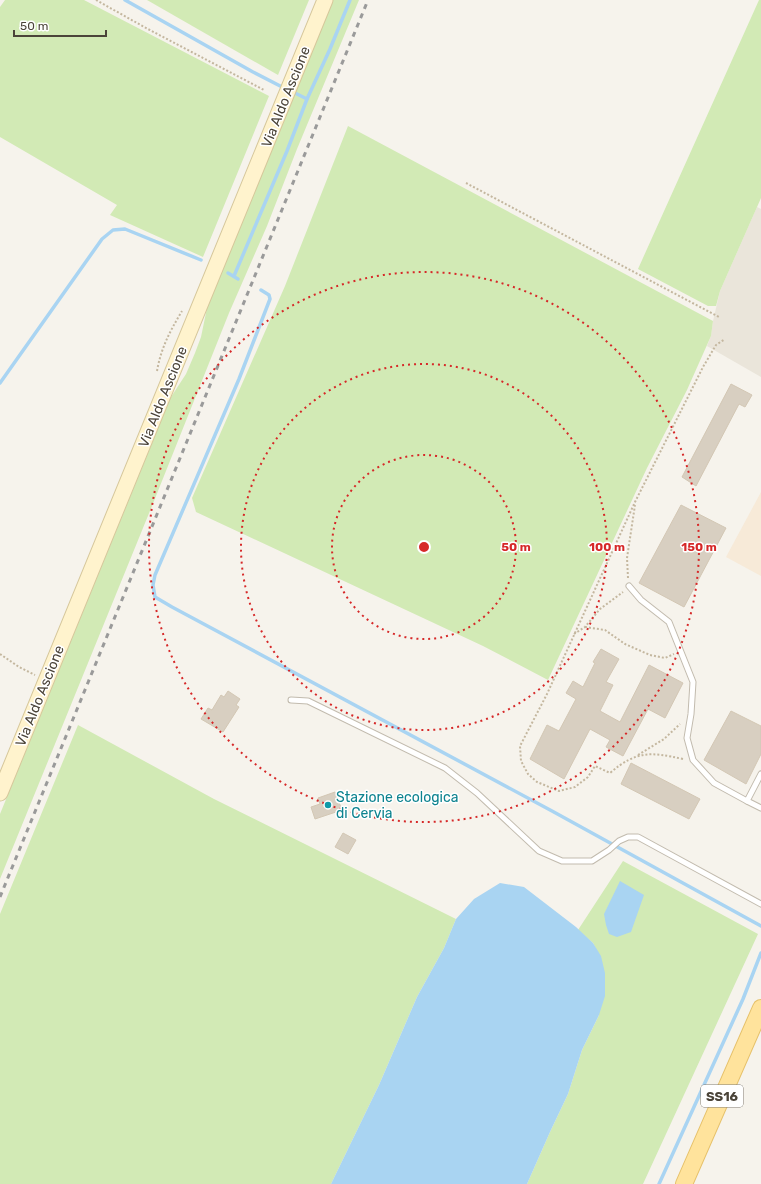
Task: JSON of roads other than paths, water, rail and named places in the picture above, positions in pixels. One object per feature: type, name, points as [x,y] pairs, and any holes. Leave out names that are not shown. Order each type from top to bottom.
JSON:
[{"type":"main road","name":"SS16","points":[[684,1184],[761,1008]]},
{"type":"street","name":"Via Aldo Ascione","points":[[0,793],[325,0]]},
{"type":"lane","points":[[628,586],[641,600],[669,622],[682,652],[693,682],[691,714],[687,738],[692,760],[714,783],[761,808]]},
{"type":"lane","points":[[291,700],[308,700],[445,768],[477,793],[539,851],[562,861],[592,861],[609,850],[619,841],[628,837],[638,837],[761,904]]},
{"type":"lane","points":[[747,801],[761,774]]},
{"type":"water","points":[[620,881],[644,895],[631,932],[617,937],[609,934],[604,914]]},
{"type":"water","points":[[500,883],[524,887],[576,927],[593,943],[601,956],[605,973],[605,996],[599,1015],[582,1050],[568,1094],[527,1184],[331,1184],[379,1085],[417,997],[444,948],[456,919],[474,899]]},
{"type":"waterway","points":[[125,0],[286,89]]},
{"type":"waterway","points":[[307,99],[350,0]]},
{"type":"waterway","points":[[234,276],[287,151],[307,99],[291,91]]},
{"type":"waterway","points":[[0,383],[102,239],[113,230],[125,229],[201,260]]},
{"type":"waterway","points":[[228,273],[238,279]]},
{"type":"waterway","points":[[261,290],[269,295],[270,299],[239,379],[155,575],[153,585],[155,597],[552,811],[761,926]]},
{"type":"waterway","points":[[659,1184],[743,999],[761,953]]},
{"type":"railway","points":[[0,897],[368,0]]},
{"type":"place","name":"Stazione ecologica di Cervia","points":[[328,805]]}]
